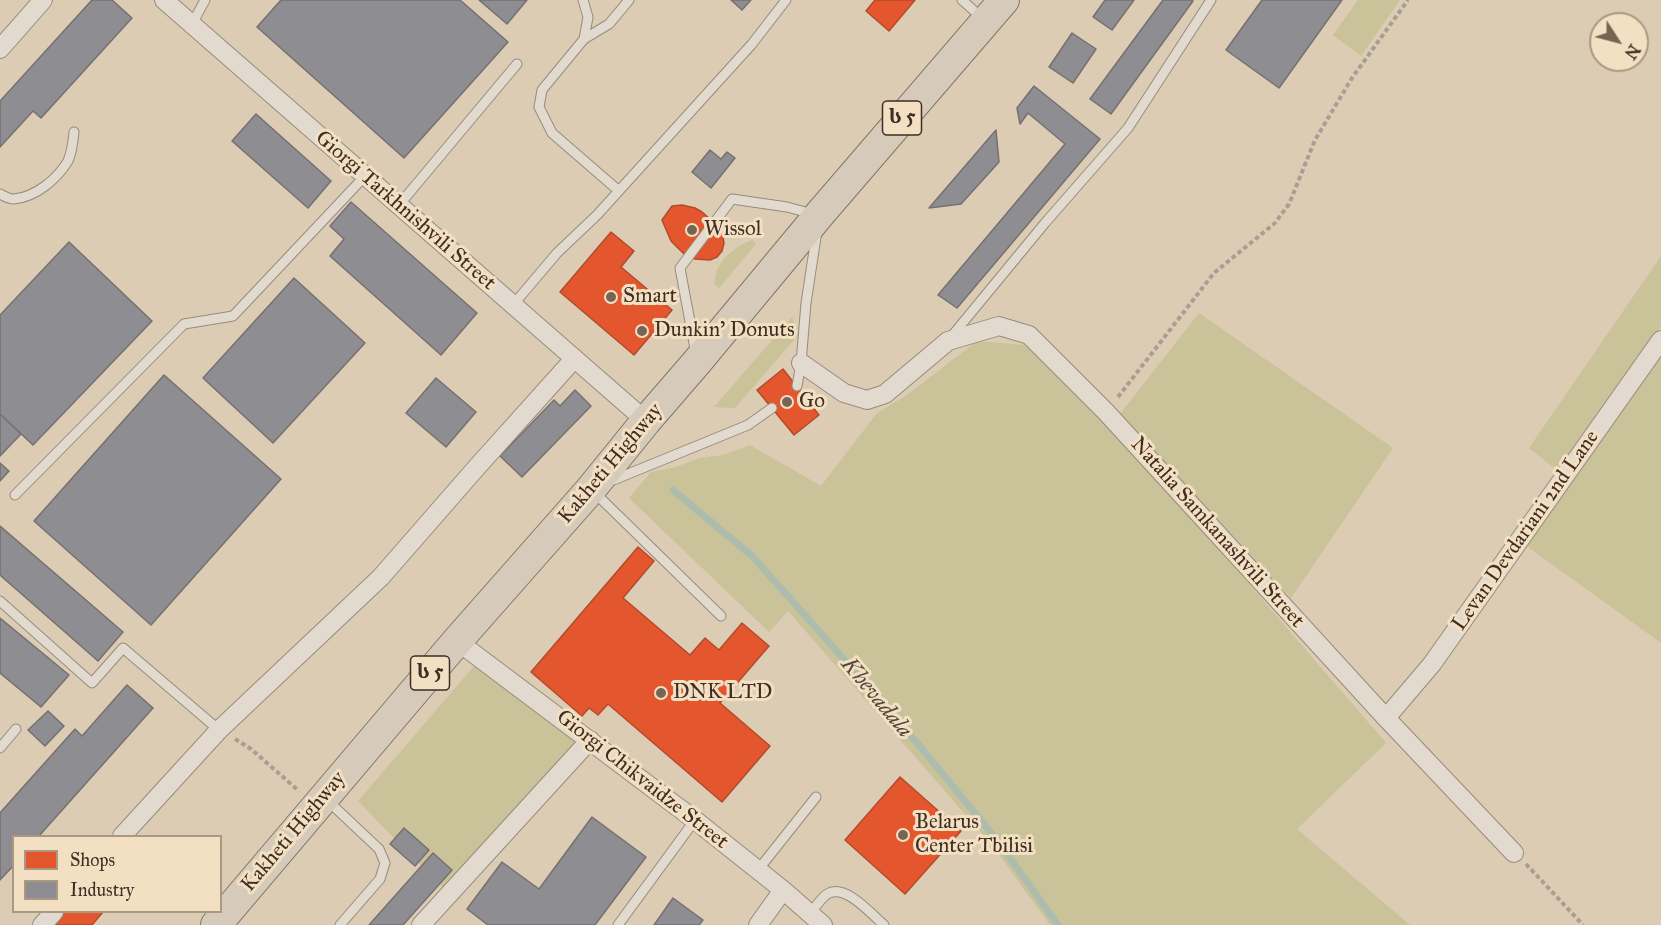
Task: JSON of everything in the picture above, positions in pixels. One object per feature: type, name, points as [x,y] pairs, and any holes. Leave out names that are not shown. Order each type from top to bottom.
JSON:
[{"type":"highway","name":"Kakheti Highway","points":[[216,925],[591,489],[819,215],[995,11]]},
{"type":"street","points":[[0,49],[43,0]]},
{"type":"street","name":"Giorgi Tarkhnishvili Street","points":[[164,0],[646,422]]},
{"type":"street","name":"Natalia Samkanashvili Street","points":[[801,363],[844,393],[867,400],[885,394],[948,341],[999,326],[1029,334],[1106,412],[1386,718],[1514,853]]},
{"type":"street","name":"Levan Devdariani 2nd Lane","points":[[1386,718],[1432,664],[1661,340]]},
{"type":"street","points":[[124,835],[219,730],[381,578],[574,359]]},
{"type":"street","name":"Giorgi Chikvaidze Street","points":[[458,641],[695,820],[816,919]]},
{"type":"street","points":[[421,925],[590,740]]},
{"type":"street","points":[[758,925],[783,890]]},
{"type":"street","points":[[42,925],[53,913]]},
{"type":"lane","points":[[192,24],[205,0]]},
{"type":"lane","points":[[583,0],[588,17],[584,39]]},
{"type":"lane","points":[[620,190],[552,133],[539,107],[542,90],[584,39],[609,24],[629,0]]},
{"type":"lane","points":[[513,305],[558,253],[597,215],[752,44],[786,0]]},
{"type":"lane","points":[[962,0],[995,11]]},
{"type":"lane","points":[[948,341],[1045,223],[1128,128],[1211,0]]},
{"type":"lane","points":[[399,205],[517,64]]},
{"type":"lane","points":[[0,194],[11,199],[43,188],[68,160],[74,132]]},
{"type":"lane","points":[[15,495],[184,324],[233,316],[365,176]]},
{"type":"lane","points":[[698,362],[680,268],[732,199],[788,207],[819,215],[797,387]]},
{"type":"lane","points":[[721,615],[591,489],[748,425],[772,408]]},
{"type":"lane","points":[[0,601],[92,683],[123,648],[219,730]]},
{"type":"lane","points":[[0,748],[16,729]]},
{"type":"lane","points":[[758,870],[816,797]]},
{"type":"lane","points":[[321,802],[379,849],[385,863],[380,879],[340,925]]},
{"type":"lane","points":[[618,925],[695,820]]},
{"type":"lane","points":[[816,919],[827,894],[837,891],[849,894],[884,925]]},
{"type":"path","points":[[1106,412],[1214,273],[1275,223],[1289,204],[1316,140],[1328,119],[1352,78],[1408,0]]},
{"type":"path","points":[[219,730],[251,749],[321,802]]},
{"type":"path","points":[[1514,853],[1583,925]]},
{"type":"shaded area","points":[[1358,0],[1400,0],[1361,56],[1333,35]]},
{"type":"shaded area","points":[[752,240],[756,244],[719,288],[715,285],[715,277],[721,263],[738,247]]},
{"type":"shaded area","points":[[1661,256],[1661,326],[1557,470],[1529,448]]},
{"type":"shaded area","points":[[1199,313],[1393,448],[1291,598],[1120,414]]},
{"type":"shaded area","points":[[792,317],[798,335],[735,408],[714,407]]},
{"type":"shaded area","points":[[977,341],[1024,345],[1041,356],[1150,469],[1386,743],[1297,829],[1410,925],[1050,925],[992,845],[788,611],[769,632],[629,498],[651,472],[676,467],[700,458],[723,455],[750,445],[821,486],[877,413],[907,395]]},
{"type":"shaded area","points":[[1661,355],[1661,643],[1525,545]]},
{"type":"shaded area","points":[[481,658],[590,740],[449,894],[358,801]]},
{"type":"building: Shops","points":[[875,0],[915,0],[889,31],[866,11]]},
{"type":"building: Shops","name":"Wissol","points":[[682,205],[702,212],[717,225],[724,243],[717,257],[710,260],[695,259],[683,253],[671,241],[662,220],[672,206]]},
{"type":"building: Shops","name":"Smart","points":[[611,232],[634,251],[621,267],[672,310],[634,355],[560,292]]},
{"type":"building: Shops","points":[[783,369],[819,415],[794,435],[757,390]]},
{"type":"building: Shops","points":[[638,547],[654,561],[623,598],[690,655],[705,638],[719,650],[742,623],[769,646],[720,703],[770,746],[722,802],[608,704],[598,715],[589,708],[582,716],[531,672]]},
{"type":"building: Shops","name":"Belarus Center Tbilisi","points":[[900,777],[961,831],[905,894],[845,840]]},
{"type":"building: Shops","points":[[63,913],[102,913],[92,925],[50,925]]},
{"type":"building: Industry","points":[[92,0],[112,0],[132,18],[41,118],[33,111],[0,147],[0,101]]},
{"type":"building: Industry","points":[[281,0],[460,0],[508,42],[404,158],[257,27]]},
{"type":"building: Industry","points":[[479,0],[527,0],[507,24]]},
{"type":"building: Industry","points":[[731,0],[751,0],[742,10]]},
{"type":"building: Industry","points":[[1105,0],[1134,0],[1112,30],[1093,17]]},
{"type":"building: Industry","points":[[1163,0],[1193,1],[1111,114],[1090,99]]},
{"type":"building: Industry","points":[[1262,0],[1342,0],[1279,88],[1226,50]]},
{"type":"building: Industry","points":[[1072,33],[1096,49],[1073,83],[1049,67]]},
{"type":"building: Industry","points":[[1034,86],[1100,139],[957,308],[938,295],[1065,144],[1028,113],[1020,124],[1017,108]]},
{"type":"building: Industry","points":[[256,114],[331,181],[308,208],[232,141]]},
{"type":"building: Industry","points":[[996,130],[999,162],[961,204],[929,208]]},
{"type":"building: Industry","points":[[710,150],[721,159],[727,152],[735,158],[711,188],[692,172]]},
{"type":"building: Industry","points":[[351,202],[477,313],[441,355],[330,256],[344,239],[330,226]]},
{"type":"building: Industry","points":[[69,242],[152,321],[33,445],[0,414],[0,315]]},
{"type":"building: Industry","points":[[294,278],[365,343],[273,443],[203,378]]},
{"type":"building: Industry","points":[[164,375],[281,479],[151,625],[34,521]]},
{"type":"building: Industry","points":[[436,378],[476,412],[446,447],[406,413]]},
{"type":"building: Industry","points":[[575,390],[591,406],[522,477],[500,456],[554,400],[560,406]]},
{"type":"building: Industry","points":[[0,414],[21,434],[0,456]]},
{"type":"building: Industry","points":[[0,463],[9,471],[0,481]]},
{"type":"building: Industry","points":[[0,526],[123,632],[98,661],[0,575]]},
{"type":"building: Industry","points":[[0,618],[69,675],[41,707],[0,673]]},
{"type":"building: Industry","points":[[127,685],[153,708],[40,835],[12,835],[12,867],[0,880],[0,813],[75,729],[82,736]]},
{"type":"building: Industry","points":[[48,711],[64,726],[45,746],[28,730]]},
{"type":"building: Industry","points":[[592,817],[646,857],[595,925],[488,925],[467,909],[502,862],[539,889]]},
{"type":"building: Industry","points":[[404,828],[429,850],[415,866],[390,844]]},
{"type":"building: Industry","points":[[433,853],[452,870],[403,925],[369,925]]},
{"type":"building: Industry","points":[[673,898],[703,920],[699,925],[654,925]]},
{"type":"waterway","name":"Khevadala","points":[[673,490],[752,556],[827,640],[918,744],[997,840],[1058,925]]},
{"type":"place","name":"Wissol","points":[[692,230]]},
{"type":"place","name":"Smart","points":[[611,297]]},
{"type":"place","name":"Dunkin' Donuts","points":[[642,331]]},
{"type":"place","name":"Go","points":[[787,402]]},
{"type":"place","name":"DNK LTD","points":[[661,693]]},
{"type":"place","name":"Belarus Center Tbilisi","points":[[903,835]]}]
